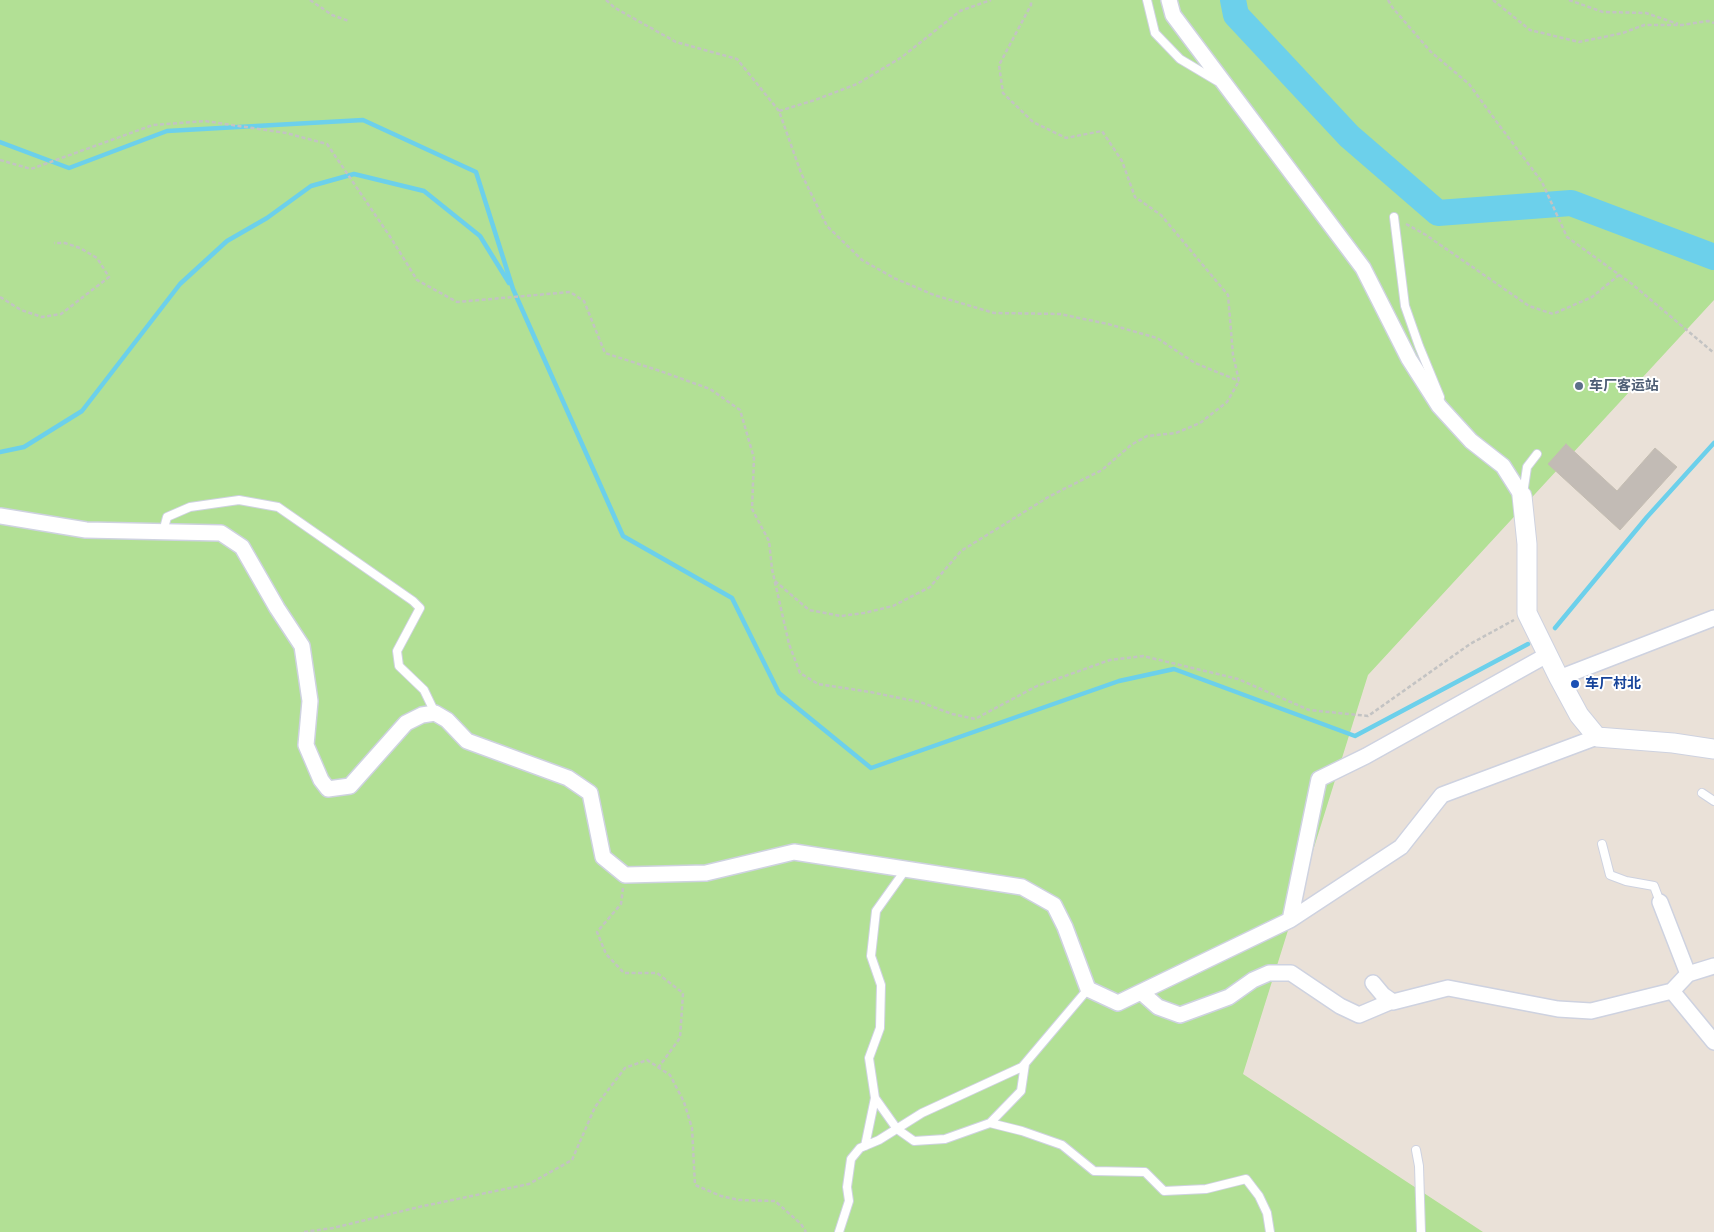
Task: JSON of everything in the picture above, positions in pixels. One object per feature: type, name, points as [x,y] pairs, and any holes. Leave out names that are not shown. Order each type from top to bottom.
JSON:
[{"type":"street","points":[[1169,0],[1173,15],[1363,268],[1409,359],[1439,406],[1471,441],[1503,466],[1522,496],[1527,544],[1527,613],[1578,716],[1597,737]]},
{"type":"street","points":[[0,516],[86,530],[221,533],[242,547],[277,608],[302,646],[310,701],[306,745],[321,780],[328,789],[350,786],[406,723],[422,715],[435,713],[447,720],[468,741],[568,778],[590,793],[603,857],[626,875],[706,873],[794,852],[1022,887],[1054,905],[1065,926],[1088,989],[1118,1003],[1290,920],[1400,847],[1442,796],[1597,737],[1673,743],[1714,749]]},
{"type":"street","points":[[1559,678],[1714,618]]},
{"type":"street","points":[[1290,920],[1319,779],[1366,756],[1547,655]]},
{"type":"street","points":[[1660,902],[1688,974]]},
{"type":"street","points":[[1141,992],[1158,1007],[1180,1015],[1230,996],[1253,980],[1269,972],[1292,973],[1340,1006],[1359,1015],[1392,1001],[1448,988],[1558,1010],[1591,1011],[1672,991],[1688,974],[1714,966]]},
{"type":"street","points":[[1373,983],[1383,995],[1392,1001]]},
{"type":"street","points":[[1672,991],[1714,1042]]},
{"type":"lane","points":[[1147,0],[1155,33],[1180,58],[1228,87]]},
{"type":"lane","points":[[1394,217],[1406,306],[1419,346],[1449,417]]},
{"type":"lane","points":[[1522,496],[1528,467],[1537,454]]},
{"type":"lane","points":[[163,532],[167,517],[190,507],[239,500],[278,507],[413,601],[420,608],[397,651],[399,666],[424,690],[435,713]]},
{"type":"lane","points":[[1702,793],[1714,801]]},
{"type":"lane","points":[[1602,844],[1610,875],[1626,881],[1654,886],[1660,902]]},
{"type":"lane","points":[[865,1146],[875,1098],[869,1058],[880,1028],[881,985],[871,956],[876,911],[906,869]]},
{"type":"lane","points":[[839,1232],[848,1201],[847,1187],[852,1158],[860,1148],[879,1140],[922,1113],[1022,1067],[1088,989]]},
{"type":"lane","points":[[875,1098],[897,1129],[914,1141],[945,1139],[990,1123],[1021,1092],[1025,1064]]},
{"type":"lane","points":[[990,1123],[1022,1131],[1062,1145],[1094,1171],[1144,1172],[1164,1191],[1206,1189],[1246,1178],[1259,1196],[1267,1213],[1270,1232]]},
{"type":"lane","points":[[1416,1150],[1419,1166],[1421,1232]]},
{"type":"path","points":[[310,0],[332,14],[349,21]]},
{"type":"path","points":[[606,0],[615,8],[676,42],[737,59],[779,111],[801,173],[827,226],[862,260],[894,278],[934,295],[994,313],[1060,314],[1108,324],[1157,338],[1195,363],[1239,381]]},
{"type":"path","points":[[779,111],[816,100],[856,84],[902,57],[960,11],[991,0]]},
{"type":"path","points":[[775,581],[809,610],[841,616],[893,606],[930,587],[961,551],[1050,496],[1102,470],[1131,445],[1148,436],[1176,433],[1200,423],[1227,402],[1239,381],[1233,354],[1228,295],[1161,215],[1135,197],[1122,161],[1102,131],[1066,138],[1033,122],[1003,93],[999,65],[1032,5],[1031,0]]},
{"type":"path","points":[[1388,0],[1431,52],[1468,84],[1494,118],[1542,182],[1567,237],[1619,275],[1714,353]]},
{"type":"path","points":[[1493,0],[1530,30],[1579,42],[1623,33],[1644,25],[1682,25],[1708,21],[1714,23]]},
{"type":"path","points":[[1568,0],[1603,12],[1646,13],[1682,25]]},
{"type":"path","points":[[0,160],[30,169],[153,125],[205,121],[286,133],[327,144],[417,280],[457,302],[570,292],[584,301],[605,353],[710,389],[740,410],[754,458],[752,508],[769,541],[775,581],[790,644],[800,673],[818,684],[920,702],[952,714],[975,719],[1037,686],[1110,660],[1143,656],[1238,679],[1309,710],[1368,716],[1470,644],[1527,613]]},
{"type":"path","points":[[1394,217],[1426,234],[1529,306],[1553,314],[1592,297],[1619,275]]},
{"type":"path","points":[[0,297],[21,310],[42,317],[61,314],[109,277],[97,258],[80,248],[64,243],[54,243]]},
{"type":"path","points":[[626,875],[621,904],[597,932],[606,954],[624,973],[657,973],[683,993],[680,1038],[658,1068]]},
{"type":"path","points":[[304,1232],[333,1228],[419,1207],[529,1184],[572,1160],[594,1107],[625,1068],[647,1060],[670,1075],[684,1102],[692,1128],[695,1185],[721,1196],[739,1200],[775,1201],[801,1224],[806,1232]]},
{"type":"green space","points":[[0,0],[1714,0],[1714,300],[1368,675],[1243,1074],[1483,1232],[0,1232]]},
{"type":"building","points":[[1566,444],[1617,491],[1655,448],[1677,467],[1620,530],[1548,464]]},
{"type":"waterway","points":[[1233,0],[1236,15],[1349,136],[1438,213],[1571,203],[1714,257]]},
{"type":"waterway","points":[[0,142],[69,168],[167,131],[363,120],[476,172],[513,289],[623,536],[732,598],[779,693],[871,768],[1119,681],[1174,669],[1355,736],[1528,644]]},
{"type":"waterway","points":[[0,452],[24,447],[82,411],[180,284],[227,241],[267,218],[311,186],[354,174],[424,191],[480,236],[509,283]]},
{"type":"waterway","points":[[1555,628],[1647,517],[1714,443]]},
{"type":"place","name":"车厂客运站","points":[[1579,386]]},
{"type":"place","name":"车厂村北","points":[[1575,684]]}]
